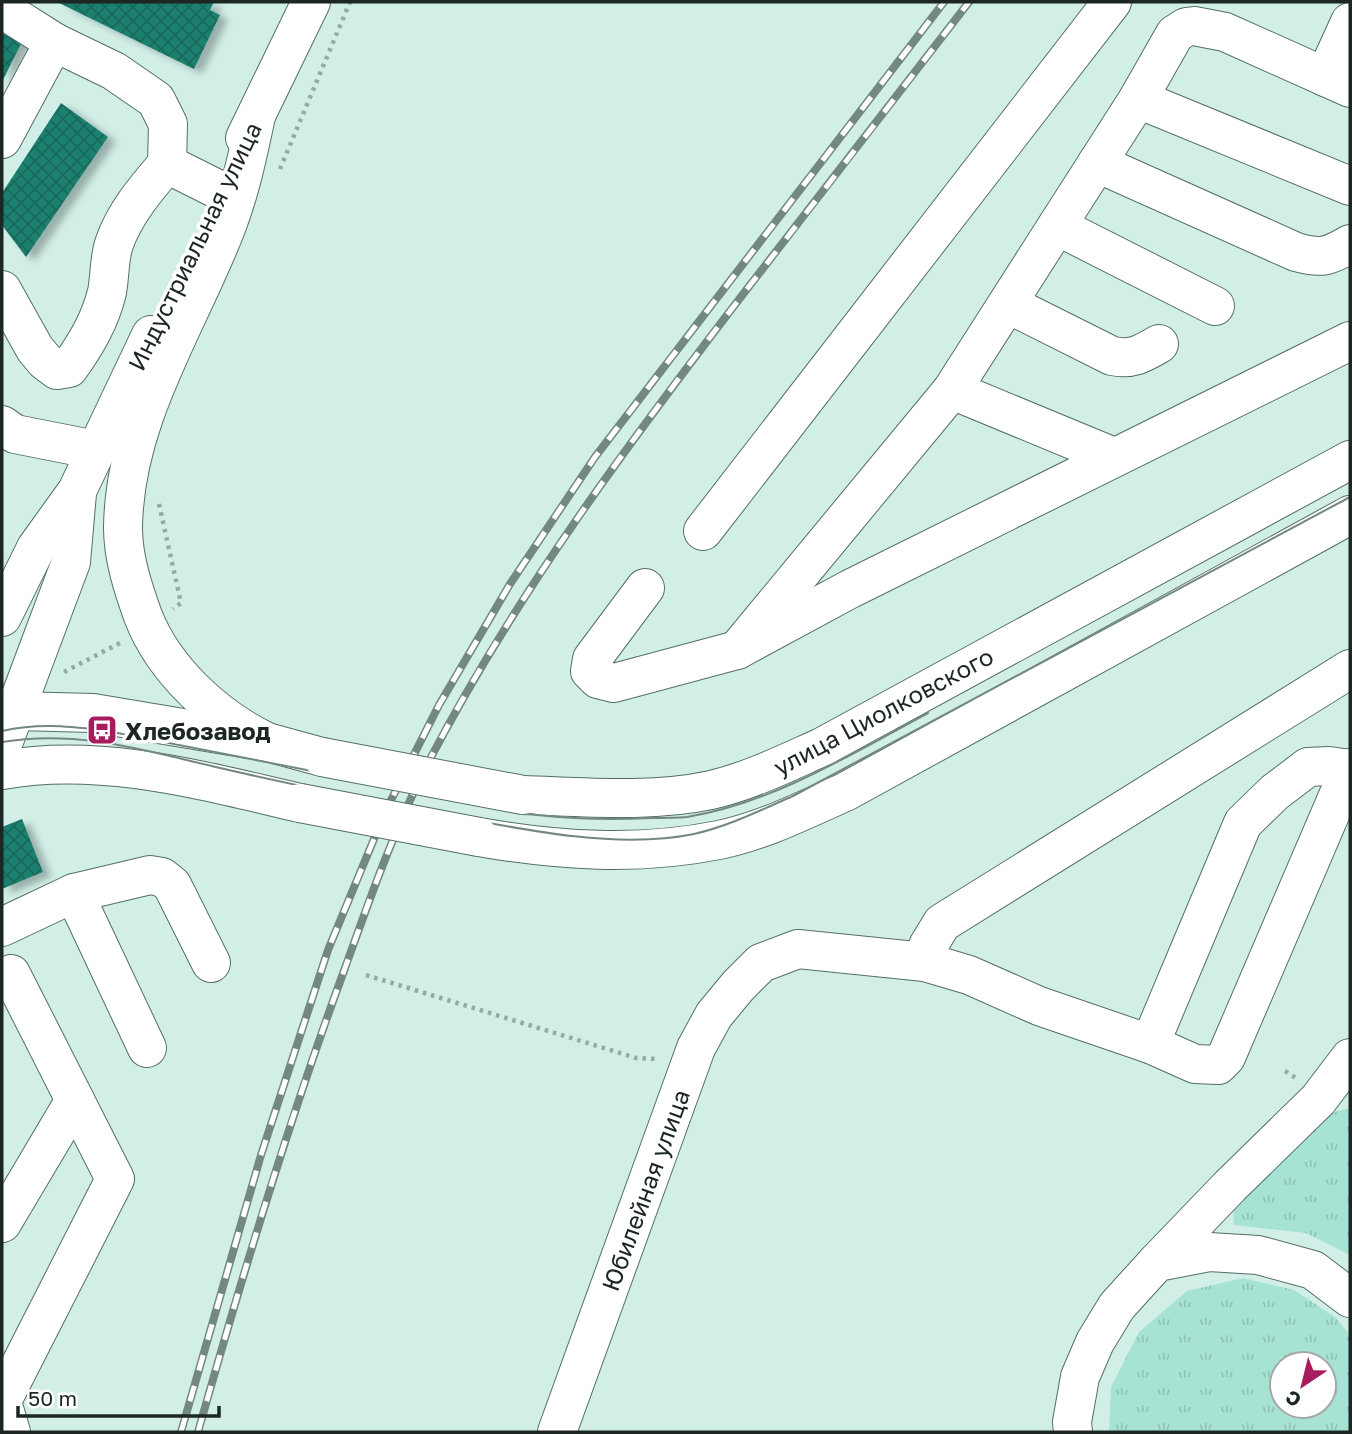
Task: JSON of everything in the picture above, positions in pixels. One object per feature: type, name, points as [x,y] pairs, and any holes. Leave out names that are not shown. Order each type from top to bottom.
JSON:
[{"type":"main road","name":"Индустриальная улица","points":[[2,617],[36,548],[77,491],[311,2]]},
{"type":"main road","points":[[703,531],[1112,2]]},
{"type":"main road","points":[[2,9],[54,42],[114,71],[156,100],[168,124],[167,164],[130,212],[113,245],[107,293],[90,338],[69,368],[57,370],[45,362],[2,290]]},
{"type":"main road","points":[[737,650],[953,390],[1138,99],[1175,34],[1186,27],[1194,26],[1225,32],[1338,83],[1350,22]]},
{"type":"main road","points":[[2,139],[54,42]]},
{"type":"main road","points":[[1138,99],[1350,186]]},
{"type":"main road","points":[[256,116],[243,178],[226,229],[159,379],[140,430],[130,466],[123,529],[131,580],[148,628],[176,671],[209,704],[244,731],[267,742]]},
{"type":"main road","points":[[1097,163],[1296,252],[1314,257],[1330,256],[1350,244]]},
{"type":"main road","points":[[167,164],[219,190]]},
{"type":"main road","points":[[1057,226],[1215,306]]},
{"type":"main road","points":[[1008,304],[1112,356],[1126,359],[1140,356],[1159,344]]},
{"type":"main road","points":[[645,588],[592,659],[590,671],[597,679],[614,683],[737,650],[850,589],[1350,341]]},
{"type":"main road","points":[[953,390],[1114,457]]},
{"type":"main road","points":[[2,425],[15,434],[96,450]]},
{"type":"main road","name":"улица Циолковского","points":[[6,724],[93,713],[267,742],[322,757],[523,795],[662,796],[710,790],[756,777],[822,747],[1350,460]]},
{"type":"main road","name":"Индустриальная улица","points":[[6,724],[71,562],[77,491]]},
{"type":"main road","name":"улица Циолковского","points":[[2,770],[79,765],[123,767],[479,837],[560,849],[661,849],[721,839],[776,822],[845,792],[1350,515]]},
{"type":"main road","points":[[1150,1044],[1243,823],[1275,792],[1308,767],[1350,769],[1226,1057],[1218,1065],[1195,1064],[1150,1044],[1039,1006],[969,975],[925,962],[928,946],[942,923],[1350,669]]},
{"type":"main road","points":[[2,927],[74,892],[150,875],[162,877],[172,885],[211,963]]},
{"type":"main road","points":[[74,892],[147,1048]]},
{"type":"main road","name":"Юбилейная улица","points":[[557,1432],[696,1048],[715,1015],[761,963],[798,949],[925,962]]},
{"type":"main road","points":[[11,974],[115,1179],[2,1401],[11,1432]]},
{"type":"main road","points":[[1073,1432],[1072,1422],[1080,1377],[1095,1342],[1117,1306],[1230,1186],[1318,1100],[1350,1058]]},
{"type":"main road","points":[[2,1223],[75,1100]]},
{"type":"main road","points":[[1157,1262],[1209,1252],[1258,1255],[1313,1270],[1350,1298]]},
{"type":"path","points":[[275,180],[350,2]]},
{"type":"path","points":[[67,671],[148,628],[181,603],[157,495]]},
{"type":"path","points":[[366,975],[636,1058],[656,1059],[696,1048]]},
{"type":"green space","points":[[1350,1108],[1350,1255],[1306,1233],[1234,1225],[1233,1208],[1334,1112]]},
{"type":"green space","points":[[1243,1278],[1294,1290],[1335,1317],[1350,1335],[1350,1432],[1109,1432],[1111,1387],[1139,1332],[1187,1291]]},
{"type":"building","points":[[57,2],[214,2],[210,10],[220,15],[194,69]]},
{"type":"building","points":[[2,16],[28,30],[2,82]]},
{"type":"building","points":[[61,103],[108,137],[26,257],[2,225],[2,193]]},
{"type":"building","points":[[22,819],[43,872],[2,889],[2,827]]},
{"type":"tram line","points":[[2,742],[58,738],[112,744],[359,798],[568,836],[633,840],[694,834],[732,822],[793,796],[1350,497]]},
{"type":"tram line","points":[[2,731],[40,726],[102,730],[537,815],[622,819],[687,817],[750,800],[812,775],[928,713]]},
{"type":"railway","points":[[181,1432],[261,1155],[328,950],[386,810],[439,705],[510,584],[595,457],[944,2]]},
{"type":"railway","points":[[198,1432],[285,1140],[384,863],[429,761],[499,637],[619,460],[747,289],[969,2]]},
{"type":"place","name":"Хлебозавод","points":[[102,730]]}]
